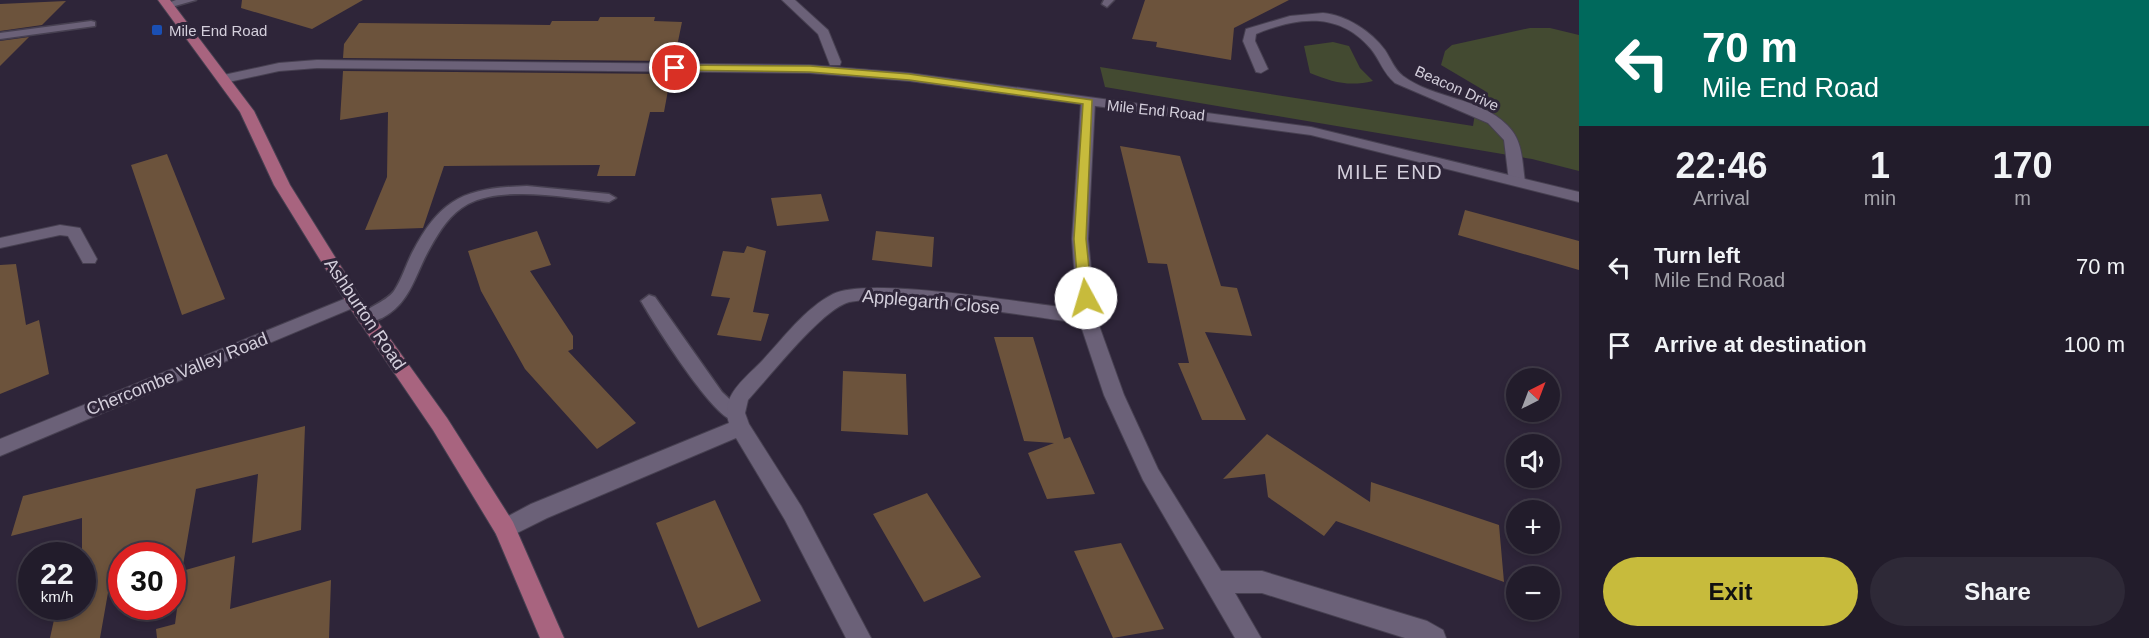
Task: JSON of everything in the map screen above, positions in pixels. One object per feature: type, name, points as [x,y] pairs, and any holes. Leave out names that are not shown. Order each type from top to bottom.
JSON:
[{"type":"main road","name":"Ashburton Road","points":[[166,3],[247,111],[282,185],[354,301],[440,424],[505,529],[552,638]]},
{"type":"street","points":[[788,0],[824,33],[835,62]]},
{"type":"street","points":[[1260,69],[1249,41],[1250,32],[1261,27],[1314,17],[1332,17],[1326,0]]},
{"type":"street","name":"Beacon Drive","points":[[1332,17],[1369,40],[1377,49],[1386,68],[1394,76],[1410,86],[1479,113],[1502,128],[1511,141],[1517,181]]},
{"type":"street","name":"Mile End Road","points":[[224,79],[279,67],[316,64],[810,69],[909,77],[1311,131],[1579,197]]},
{"type":"street","points":[[1088,102],[1080,239],[1088,317],[1114,395],[1150,474],[1218,582],[1249,638]]},
{"type":"street","points":[[0,243],[60,230],[74,232],[88,259]]},
{"type":"street","name":"Applegarth Close","points":[[738,420],[739,397],[819,312],[840,298],[858,294],[904,296],[1088,317]]},
{"type":"street","name":"Chercombe Valley Road","points":[[0,448],[354,301]]},
{"type":"street","points":[[505,529],[539,511],[738,420],[793,513],[860,638]]},
{"type":"street","points":[[1218,582],[1262,582],[1367,613],[1426,633],[1434,638]]},
{"type":"lane","points":[[166,3],[191,0]]},
{"type":"lane","points":[[0,36],[91,24]]},
{"type":"lane","points":[[366,318],[388,308],[400,298],[421,250],[449,209],[466,200],[499,192],[570,193],[609,198]]},
{"type":"lane","points":[[649,301],[716,397],[738,420]]},
{"type":"green space","points":[[1530,28],[1550,28],[1579,35],[1579,171],[1532,159],[1105,87],[1100,67],[1473,126],[1476,107],[1485,91],[1441,65],[1445,51],[1452,45]]},
{"type":"green space","points":[[1333,42],[1349,46],[1360,68],[1373,81],[1356,84],[1341,83],[1310,73],[1304,46]]},
{"type":"building","points":[[242,0],[363,0],[312,29],[241,8]]},
{"type":"building","points":[[1145,0],[1289,0],[1234,28],[1231,60],[1156,47],[1157,42],[1132,39]]},
{"type":"building","points":[[66,1],[42,25],[0,31],[0,4]]},
{"type":"building","points":[[600,17],[655,17],[654,21],[682,22],[674,61],[343,58],[344,44],[359,23],[550,25],[552,21],[598,21]]},
{"type":"building","points":[[29,37],[0,66],[0,41]]},
{"type":"building","points":[[343,71],[671,74],[664,112],[650,112],[635,176],[597,176],[600,165],[444,166],[423,228],[365,230],[387,177],[388,112],[340,120]]},
{"type":"building","points":[[1120,146],[1180,156],[1221,286],[1237,288],[1252,336],[1205,332],[1246,420],[1202,420],[1178,363],[1189,363],[1167,264],[1148,263]]},
{"type":"building","points":[[167,154],[225,299],[182,315],[131,165]]},
{"type":"building","points":[[821,194],[829,221],[777,226],[771,198]]},
{"type":"building","points":[[1465,210],[1579,241],[1579,270],[1458,235]]},
{"type":"building","points":[[537,231],[551,265],[530,271],[573,336],[573,349],[568,351],[636,423],[597,449],[525,369],[481,291],[468,251]]},
{"type":"building","points":[[876,231],[934,237],[932,267],[872,260]]},
{"type":"building","points":[[747,246],[766,251],[753,312],[769,314],[761,341],[717,335],[730,298],[711,296],[723,251],[744,253]]},
{"type":"building","points":[[16,264],[26,325],[39,320],[49,374],[0,394],[0,265]]},
{"type":"building","points":[[994,337],[1033,337],[1064,439],[1070,437],[1095,494],[1047,499],[1028,453],[1054,443],[1024,441]]},
{"type":"building","points":[[843,371],[906,374],[908,435],[841,431]]},
{"type":"building","points":[[305,426],[301,530],[252,543],[258,474],[196,489],[186,548],[186,542],[108,542],[108,593],[100,638],[50,638],[54,620],[96,620],[96,542],[82,542],[82,518],[11,536],[23,496]]},
{"type":"building","points":[[1267,434],[1370,502],[1371,482],[1499,525],[1504,582],[1336,521],[1324,536],[1268,497],[1265,474],[1223,479]]},
{"type":"building","points":[[927,493],[981,577],[924,602],[873,514]]},
{"type":"building","points":[[715,500],[761,601],[698,628],[656,523]]},
{"type":"building","points":[[1121,543],[1164,629],[1113,638],[1074,551]]},
{"type":"building","points":[[235,556],[230,609],[331,580],[329,638],[157,638],[156,629],[175,624],[176,620],[186,620],[186,570]]},
{"type":"place","name":"Mile End Road","points":[[157,30]]},
{"type":"district","name":"MILE END","points":[[1390,172]]},
{"type":"route","points":[[675,68],[810,69],[909,77],[1088,102],[1080,239],[1086,298]]}]
